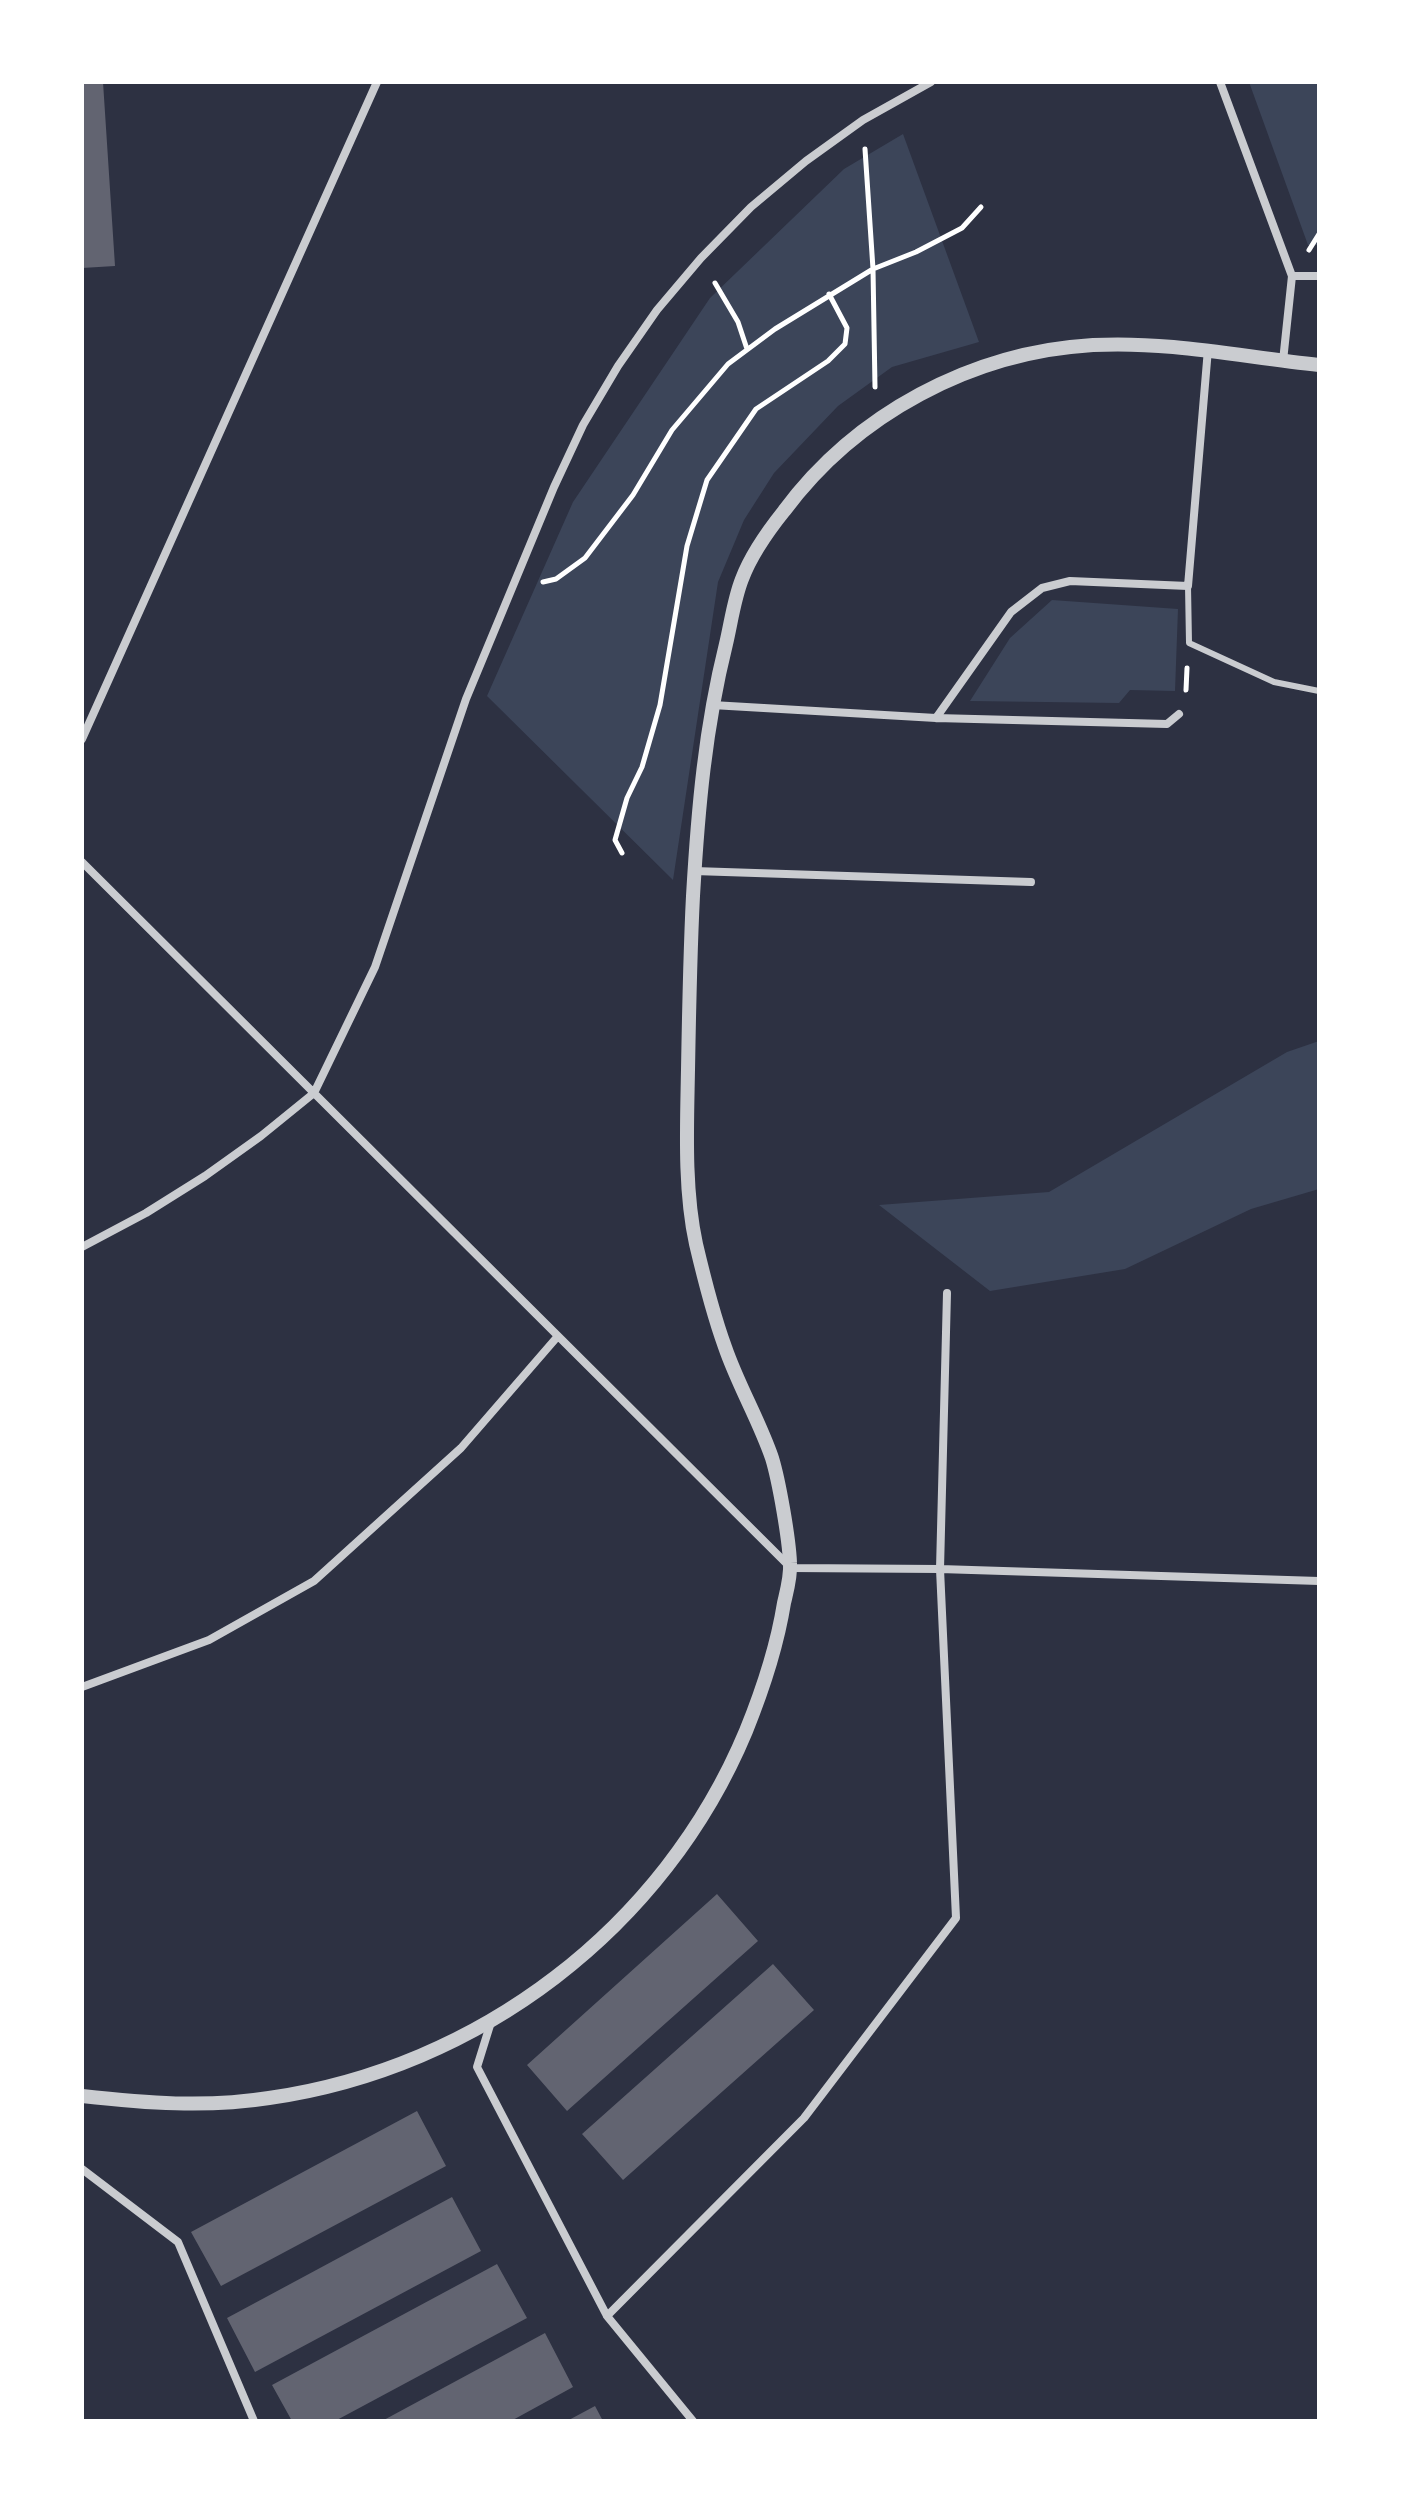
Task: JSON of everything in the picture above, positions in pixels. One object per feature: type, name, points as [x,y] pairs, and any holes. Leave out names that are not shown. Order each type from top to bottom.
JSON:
[{"type":"street","points":[[82,739],[377,82]]},
{"type":"street","points":[[82,1247],[146,1213],[205,1176],[314,1093],[375,967],[466,699],[554,487],[583,425],[625,355],[657,310],[701,258],[762,198],[863,120],[931,82]]},
{"type":"street","points":[[1220,82],[1292,276],[1283,361]]},
{"type":"street","points":[[1292,276],[1319,276]]},
{"type":"street","points":[[82,2096],[147,2103],[208,2104],[267,2099],[326,2088],[383,2071],[438,2049],[491,2021],[565,1970],[631,1910],[672,1860],[708,1808],[737,1751],[762,1692],[780,1631],[791,1568],[773,1462],[725,1347],[694,1238],[686,1142],[694,871],[699,798],[711,705],[742,577],[768,532],[799,490],[835,453],[875,421],[919,394],[966,372],[1016,356],[1092,345],[1208,349],[1319,365]]},
{"type":"street","points":[[936,718],[1011,612],[1042,588],[1070,581],[1188,586],[1208,349]]},
{"type":"street","points":[[711,705],[936,718],[1167,724],[1179,714]]},
{"type":"street","points":[[82,862],[791,1568],[940,1569],[1319,1581]]},
{"type":"street","points":[[694,871],[1031,882]]},
{"type":"street","points":[[607,2316],[804,2118],[956,1918],[940,1569],[947,1293]]},
{"type":"street","points":[[82,1687],[209,1640],[314,1581],[461,1448],[558,1336]]},
{"type":"street","points":[[491,2021],[477,2067],[607,2316],[693,2421]]},
{"type":"street","points":[[82,2169],[178,2242],[254,2421]]},
{"type":"lane","points":[[1188,586],[1189,643],[1274,682],[1319,691]]},
{"type":"path","points":[[863,120],[873,269],[875,421]]},
{"type":"path","points":[[512,590],[556,579],[585,558],[633,495],[672,430],[728,364],[829,294],[873,269],[916,252],[962,228],[981,207]]},
{"type":"path","points":[[701,258],[738,322],[747,350]]},
{"type":"path","points":[[622,853],[615,840],[627,798],[642,767],[660,705],[687,546],[707,480],[756,409],[828,361],[845,344],[847,328],[829,294]]},
{"type":"path","points":[[1179,714],[1185,696],[1189,643]]},
{"type":"shaded area","points":[[1249,82],[1319,82],[1319,245],[1308,245]]},
{"type":"shaded area","points":[[903,134],[979,342],[892,367],[838,406],[774,473],[744,520],[718,582],[673,880],[487,696],[573,502],[710,298],[844,169]]},
{"type":"shaded area","points":[[1052,600],[1178,609],[1175,691],[1130,690],[1119,703],[970,701],[1010,638]]},
{"type":"shaded area","points":[[1319,1041],[1319,1189],[1251,1209],[1125,1269],[990,1291],[879,1205],[1049,1192],[1287,1052]]},
{"type":"building","points":[[82,82],[103,82],[115,266],[82,268]]},
{"type":"building","points":[[717,1894],[758,1941],[567,2111],[527,2065]]},
{"type":"building","points":[[773,1964],[814,2010],[623,2180],[582,2134]]},
{"type":"building","points":[[417,2111],[446,2166],[221,2286],[191,2232]]},
{"type":"building","points":[[452,2197],[481,2251],[255,2372],[227,2318]]},
{"type":"building","points":[[497,2264],[527,2318],[335,2421],[292,2421],[272,2385]]},
{"type":"building","points":[[545,2333],[573,2387],[511,2421],[382,2421]]},
{"type":"building","points":[[595,2406],[603,2421],[567,2421]]}]
